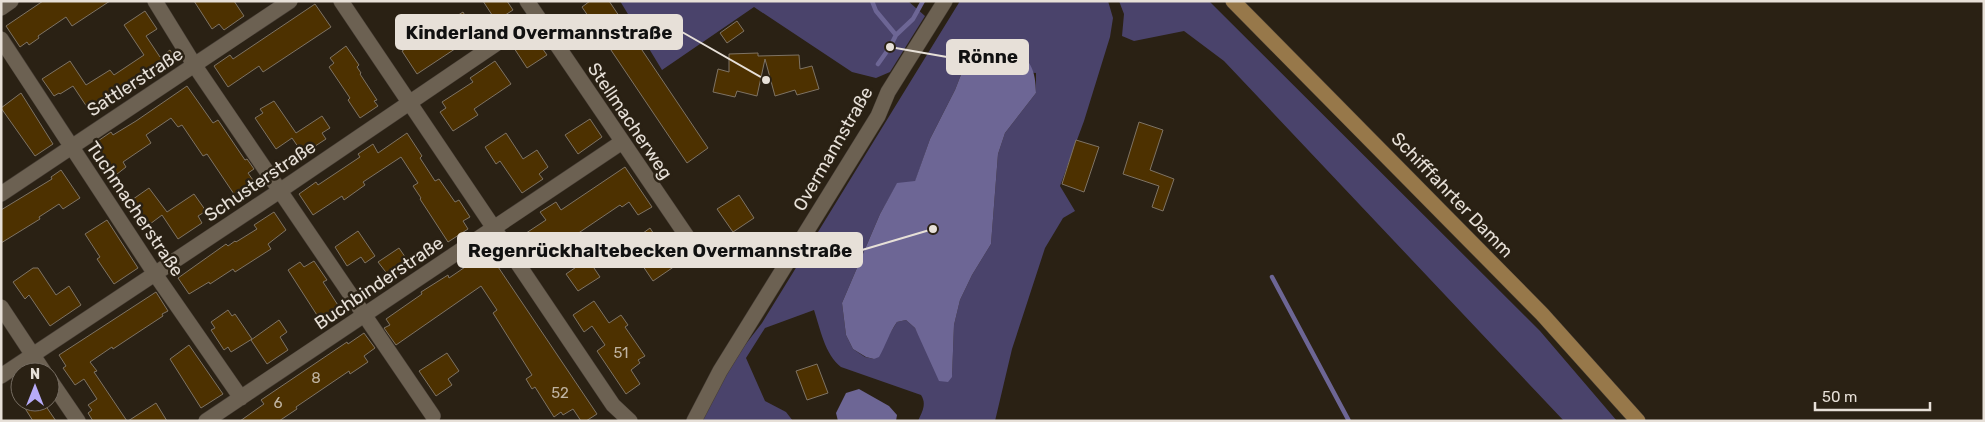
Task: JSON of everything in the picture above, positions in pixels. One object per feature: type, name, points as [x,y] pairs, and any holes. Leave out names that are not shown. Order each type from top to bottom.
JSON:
[{"type":"main road","name":"Schifffahrter Damm","points":[[1233,1],[1535,307],[1638,421]]},
{"type":"street","points":[[1,8],[11,1]]},
{"type":"street","points":[[155,1],[195,66],[433,416]]},
{"type":"street","name":"Sattlerstraße","points":[[1,194],[290,1]]},
{"type":"street","points":[[341,1],[613,405],[630,421]]},
{"type":"street","name":"Stellmacherweg","points":[[528,1],[703,260]]},
{"type":"street","name":"Overmannstraße","points":[[694,421],[720,371],[878,116],[888,92],[945,1]]},
{"type":"street","name":"Schusterstraße","points":[[1,376],[281,190],[537,16]]},
{"type":"street","name":"Tuchmacherstraße","points":[[1,39],[155,274],[241,398]]},
{"type":"street","name":"Buchbinderstraße","points":[[206,421],[622,142]]},
{"type":"street","points":[[1,307],[38,362]]},
{"type":"street","points":[[60,395],[78,421]]},
{"type":"shaded area","points":[[620,1],[908,1],[925,16],[890,72],[876,78],[852,72],[754,7],[662,70]]},
{"type":"shaded area","points":[[960,1],[1108,1],[1113,18],[1110,37],[1084,121],[1060,186],[1075,211],[1063,218],[1045,248],[1012,349],[995,421],[918,421],[924,405],[921,395],[841,367],[835,362],[827,348],[814,310],[765,328],[746,358],[765,401],[786,412],[793,421],[702,421],[735,358],[762,323]],"holes":[[[964,67],[1036,73],[1036,93],[1005,133],[998,154],[991,244],[972,275],[960,300],[954,325],[952,376],[920,337],[915,328],[906,320],[897,322],[874,359],[865,357],[853,349],[846,335],[842,303],[880,214],[897,184],[915,182],[930,139],[955,90]]]},
{"type":"shaded area","points":[[1119,1],[1209,1],[1540,331],[1617,421],[1564,421],[1224,61],[1184,31],[1134,41],[1122,36],[1124,14]]},
{"type":"shaded area","points":[[985,48],[997,48],[1016,52],[1023,57],[1033,70],[1036,93],[1005,133],[998,154],[991,244],[972,275],[960,300],[954,325],[952,377],[948,382],[939,381],[915,328],[906,320],[897,322],[879,357],[874,359],[866,357],[853,349],[846,335],[842,303],[880,214],[897,183],[915,181],[930,139],[955,90],[964,67],[972,55]]},
{"type":"shaded area","points":[[859,389],[889,406],[897,415],[896,421],[838,421],[836,413],[846,393]]},
{"type":"building","points":[[43,1],[110,1],[72,26],[66,17],[38,36],[39,38],[29,45],[27,42],[20,47],[6,26]]},
{"type":"building","points":[[194,1],[234,1],[244,16],[224,30],[219,24],[212,29]]},
{"type":"building","points":[[483,1],[507,1],[513,10],[496,21]]},
{"type":"building","points":[[590,1],[609,1],[708,148],[687,163],[582,7]]},
{"type":"building","points":[[315,4],[331,27],[263,72],[259,66],[228,87],[214,66],[230,55],[233,59]]},
{"type":"building","points":[[145,11],[157,29],[146,36],[160,57],[170,50],[177,61],[127,94],[125,92],[101,108],[102,110],[93,116],[73,86],[54,96],[42,79],[70,61],[86,85],[110,70],[114,75],[144,55],[124,25]]},
{"type":"building","points":[[463,12],[476,35],[417,74],[402,51]]},
{"type":"building","points":[[737,21],[744,31],[727,43],[720,33]]},
{"type":"building","points":[[533,35],[547,55],[527,68],[514,48]]},
{"type":"building","points":[[346,46],[359,65],[357,67],[360,74],[377,100],[374,101],[378,106],[360,118],[348,100],[350,98],[329,67],[334,63],[330,58]]},
{"type":"building","points":[[758,53],[758,56],[799,55],[800,69],[812,66],[819,89],[797,95],[795,90],[775,96],[765,59],[757,96],[737,91],[735,97],[713,92],[718,69],[729,72],[729,54]]},
{"type":"building","points":[[495,61],[511,84],[474,109],[478,115],[453,131],[440,112],[446,108],[442,102],[473,82],[470,78]]},
{"type":"building","points":[[187,86],[213,123],[218,120],[245,160],[247,159],[254,169],[248,173],[258,187],[238,200],[207,154],[203,156],[182,125],[178,127],[171,118],[146,135],[151,143],[123,162],[126,167],[112,178],[107,176],[95,157],[101,153],[95,143],[111,132],[113,135],[136,121]]},
{"type":"building","points":[[21,93],[53,144],[35,156],[1,108]]},
{"type":"building","points":[[274,101],[296,133],[322,116],[330,128],[322,133],[326,139],[303,154],[292,138],[276,149],[255,118],[263,113],[260,109]]},
{"type":"building","points":[[590,119],[602,137],[578,154],[565,135]]},
{"type":"building","points":[[1139,122],[1163,130],[1150,170],[1174,179],[1163,211],[1152,207],[1159,186],[1123,174]]},
{"type":"building","points":[[407,133],[435,181],[439,179],[455,202],[459,200],[470,217],[463,221],[468,229],[448,242],[420,199],[413,186],[418,183],[401,157],[363,182],[365,185],[344,200],[342,196],[313,215],[299,194],[316,182],[318,185],[360,157],[358,154],[373,144],[378,153]]},
{"type":"building","points":[[506,133],[523,159],[537,150],[548,167],[539,174],[543,179],[522,193],[500,161],[496,164],[485,147]]},
{"type":"building","points":[[1076,140],[1099,147],[1084,192],[1062,184]]},
{"type":"building","points":[[625,167],[652,207],[638,215],[629,202],[622,207],[620,205],[537,261],[528,248],[525,250],[517,239],[546,220],[540,212],[556,202],[561,210]]},
{"type":"building","points":[[61,170],[80,198],[63,209],[59,204],[39,217],[40,219],[1,243],[1,210],[52,179],[51,177]]},
{"type":"building","points":[[149,188],[167,212],[194,194],[206,211],[198,216],[202,223],[178,239],[162,215],[150,224],[146,218],[139,223],[126,204]]},
{"type":"building","points":[[739,195],[754,218],[733,232],[717,209]]},
{"type":"building","points":[[274,212],[286,230],[268,244],[271,249],[235,272],[233,269],[210,284],[209,282],[189,294],[178,278],[226,244],[228,246],[257,229],[254,225]]},
{"type":"building","points":[[107,220],[138,268],[114,284],[97,259],[100,257],[85,234]]},
{"type":"building","points":[[650,228],[659,242],[662,240],[669,251],[666,252],[675,266],[653,281],[628,244]]},
{"type":"building","points":[[358,231],[375,256],[365,263],[361,257],[347,266],[335,247]]},
{"type":"building","points":[[399,248],[412,267],[392,280],[378,262]]},
{"type":"building","points":[[486,249],[597,414],[586,421],[581,421],[573,409],[563,415],[561,412],[554,417],[535,387],[532,389],[526,379],[532,375],[493,313],[497,310],[481,286],[396,345],[384,328],[390,325],[386,319],[422,294],[421,292],[448,275],[449,278],[471,263],[469,260]]},
{"type":"building","points":[[588,259],[600,277],[578,291],[566,274]]},
{"type":"building","points":[[314,261],[327,280],[323,282],[343,313],[324,326],[288,270],[300,262],[304,267]]},
{"type":"building","points":[[33,268],[38,268],[56,295],[69,286],[81,305],[50,326],[29,295],[25,299],[13,282]]},
{"type":"building","points":[[156,292],[168,311],[113,349],[112,347],[90,362],[97,371],[94,372],[127,421],[93,421],[88,413],[92,410],[88,405],[97,399],[84,379],[75,385],[63,368],[66,366],[59,355]]},
{"type":"building","points":[[594,301],[609,323],[621,315],[628,325],[625,327],[645,356],[638,360],[640,363],[631,370],[640,384],[626,394],[597,351],[605,345],[592,326],[584,332],[573,315]]},
{"type":"building","points":[[228,310],[232,316],[235,314],[252,339],[231,352],[228,347],[224,350],[211,330],[215,328],[211,322]]},
{"type":"building","points":[[279,320],[287,332],[280,337],[288,350],[267,364],[251,340]]},
{"type":"building","points":[[364,333],[375,348],[364,356],[368,362],[350,374],[349,371],[296,407],[297,409],[279,421],[240,421],[264,404],[261,400],[347,342],[348,344]]},
{"type":"building","points":[[189,345],[223,394],[201,408],[170,359]]},
{"type":"building","points":[[447,353],[459,371],[448,379],[452,385],[436,396],[419,371]]},
{"type":"building","points":[[817,364],[828,393],[807,400],[796,371]]},
{"type":"building","points":[[156,403],[167,421],[128,421]]},
{"type":"building","points":[[27,412],[50,412],[56,421],[33,421]]},
{"type":"waterway","points":[[872,1],[876,11],[896,35]]},
{"type":"waterway","points":[[878,64],[896,35],[913,19],[923,1]]},
{"type":"waterway","points":[[1272,277],[1349,421]]},
{"type":"place","name":"Rönne","points":[[890,47]]},
{"type":"place","name":"Kinderland Overmannstraße","points":[[766,80]]},
{"type":"place","name":"Regenrückhaltebecken Overmannstraße","points":[[933,229]]}]
